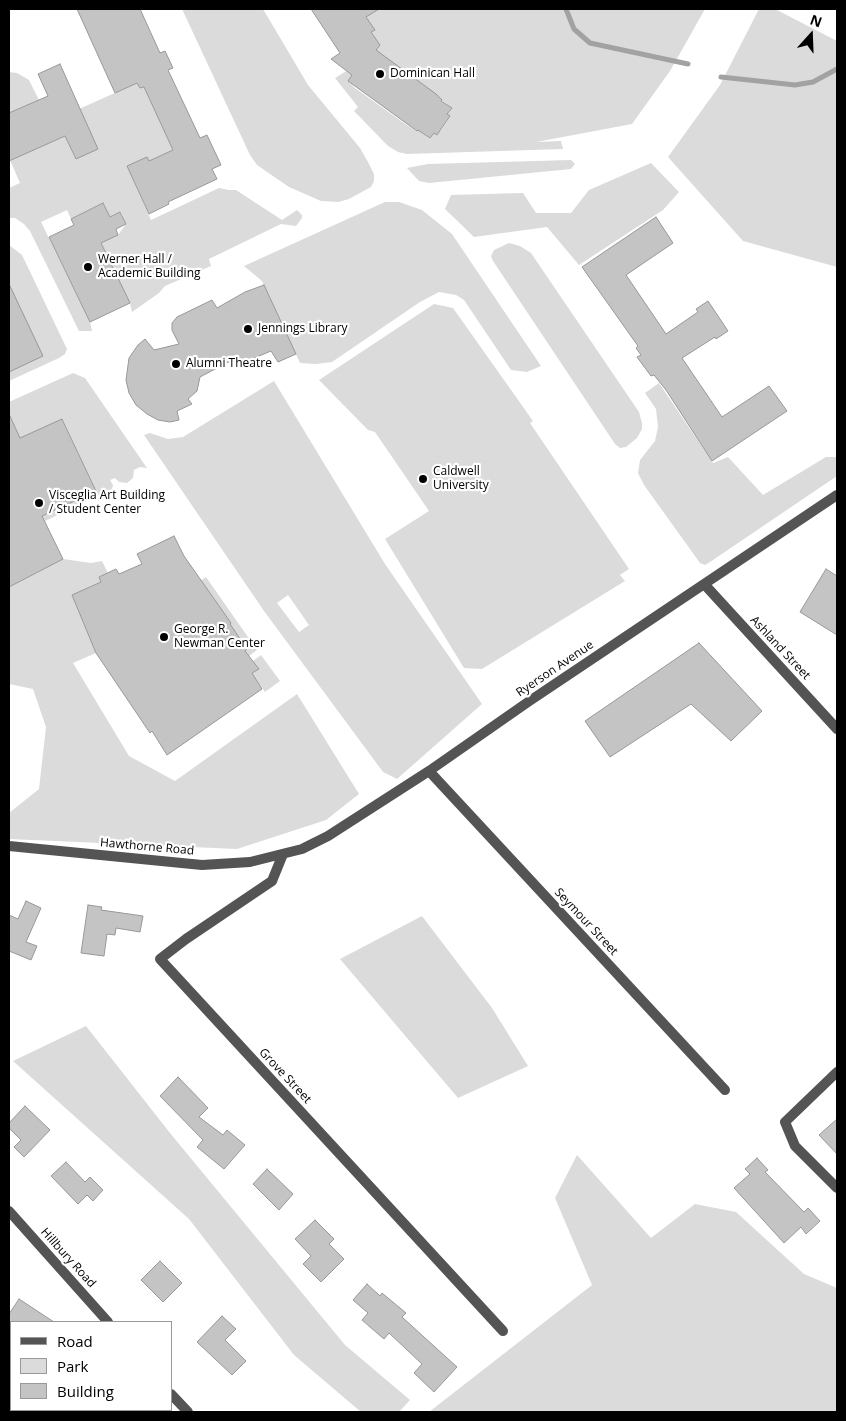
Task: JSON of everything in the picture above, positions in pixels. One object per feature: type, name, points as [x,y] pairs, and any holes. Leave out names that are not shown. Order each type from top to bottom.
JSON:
[{"type":"street","name":"Ryerson Avenue","points":[[283,854],[302,849],[328,836],[429,771],[528,702],[837,495]]},
{"type":"street","name":"Ashland Street","points":[[705,584],[837,729]]},
{"type":"street","name":"Seymour Street","points":[[429,771],[725,1090]]},
{"type":"street","name":"Hawthorne Road","points":[[9,846],[202,865],[250,862],[283,854]]},
{"type":"street","name":"Grove Street","points":[[283,854],[272,881],[186,939],[160,959],[504,1331]]},
{"type":"street","points":[[837,1072],[785,1122],[795,1146],[837,1188]]},
{"type":"street","name":"Hillbury Road","points":[[9,1211],[107,1321]]},
{"type":"street","points":[[172,1395],[188,1412]]},
{"type":"green space","points":[[182,9],[263,9],[308,85],[360,148],[374,174],[374,181],[371,187],[349,199],[338,202],[321,201],[289,187],[257,165],[250,155]]},
{"type":"green space","points":[[361,9],[705,9],[670,71],[632,124],[536,142],[561,141],[563,149],[407,154],[398,152],[388,146],[354,111],[358,107],[335,78],[348,70],[353,74],[348,81],[355,88],[404,123],[429,138],[434,133],[437,135],[442,129],[450,117],[447,114],[452,108],[375,51],[380,45],[371,32],[374,29]]},
{"type":"green space","points":[[759,9],[775,9],[837,41],[837,267],[743,241],[668,157],[720,85]]},
{"type":"green space","points":[[9,72],[17,73],[29,80],[39,100],[9,113]]},
{"type":"green space","points":[[137,83],[140,88],[144,87],[173,150],[149,161],[147,157],[127,166],[151,220],[219,188],[236,190],[282,220],[297,210],[302,215],[302,218],[296,226],[281,224],[209,259],[211,266],[165,286],[159,293],[132,312],[130,303],[101,243],[118,235],[126,224],[121,212],[110,217],[103,203],[71,219],[67,210],[41,222],[90,322],[92,331],[79,331],[30,231],[15,218],[9,218],[9,188],[20,183],[10,160],[65,136],[75,158],[97,149],[79,109]]},
{"type":"green space","points":[[571,160],[575,164],[571,169],[429,183],[419,181],[407,168],[428,164]]},
{"type":"green space","points":[[651,163],[679,192],[663,210],[579,265],[547,227],[474,237],[445,209],[451,195],[523,193],[536,213],[571,213],[589,190]]},
{"type":"green space","points":[[385,202],[399,202],[422,210],[452,234],[541,366],[527,372],[511,370],[464,300],[456,295],[439,292],[420,302],[332,362],[300,363],[262,281],[244,266]]},
{"type":"green space","points":[[509,243],[520,246],[531,253],[639,412],[642,429],[637,438],[626,447],[620,448],[615,444],[493,261],[491,256],[494,250]]},
{"type":"green space","points":[[9,245],[22,255],[67,349],[65,354],[59,358],[9,381]]},
{"type":"green space","points":[[434,304],[453,308],[533,421],[530,423],[629,569],[620,575],[625,581],[482,669],[464,668],[385,539],[429,511],[375,432],[368,430],[319,380]]},
{"type":"green space","points":[[73,373],[85,378],[147,468],[140,467],[134,470],[133,478],[127,483],[119,482],[115,478],[110,480],[113,485],[112,489],[45,521],[42,516],[96,490],[63,420],[20,438],[11,418],[9,419],[9,402]]},
{"type":"green space","points":[[274,381],[385,564],[482,704],[397,779],[383,772],[264,611],[144,435],[150,433],[168,439],[183,437]],"holes":[[[288,595],[309,625],[299,632],[277,603]]]},
{"type":"green space","points":[[659,383],[713,463],[728,457],[763,495],[826,457],[837,457],[837,476],[710,562],[705,565],[700,563],[644,485],[638,473],[640,460],[655,441],[658,427],[656,409],[645,393]]},
{"type":"green space","points":[[63,559],[91,563],[102,561],[108,573],[99,577],[101,582],[72,595],[96,653],[73,663],[129,756],[175,781],[297,694],[359,794],[326,820],[237,849],[9,839],[9,813],[39,789],[46,727],[33,689],[9,684],[9,587]]},
{"type":"green space","points":[[206,577],[257,650],[249,656],[245,651],[247,649],[231,623],[200,581]]},
{"type":"green space","points":[[261,655],[280,681],[265,692],[252,673],[258,669],[253,661]]},
{"type":"green space","points":[[422,916],[492,1008],[528,1066],[458,1098],[340,959]]},
{"type":"green space","points":[[86,1026],[170,1133],[345,1345],[410,1400],[399,1412],[361,1412],[294,1355],[189,1219],[13,1061]]},
{"type":"green space","points":[[577,1155],[651,1238],[695,1204],[736,1212],[804,1274],[837,1288],[837,1412],[429,1412],[592,1285],[555,1198]]},
{"type":"green space","points":[[9,1352],[10,1411],[89,1412],[9,1412]]},
{"type":"building","points":[[77,9],[140,9],[160,53],[165,51],[173,68],[168,70],[200,138],[207,135],[221,165],[212,169],[217,179],[168,202],[169,204],[149,214],[127,166],[147,157],[149,161],[173,150],[144,87],[140,88],[137,83],[115,93]]},
{"type":"building","name":"Dominican Hall","points":[[311,9],[379,9],[366,17],[375,30],[371,32],[380,45],[376,50],[452,108],[447,114],[450,116],[437,135],[434,133],[430,138],[417,131],[348,81],[352,75],[331,59],[340,53]]},
{"type":"building","points":[[60,64],[98,149],[76,159],[65,136],[9,161],[9,113],[48,96],[38,74]]},
{"type":"building","name":"Werner Hall / Academic Building","points":[[103,203],[110,217],[120,212],[126,224],[116,229],[118,235],[101,243],[130,303],[90,322],[49,237],[74,225],[71,219]]},
{"type":"building","points":[[656,217],[673,243],[626,275],[666,334],[698,312],[696,309],[708,301],[728,331],[682,358],[722,417],[769,386],[787,411],[712,461],[666,390],[654,375],[651,376],[637,357],[641,355],[636,348],[638,346],[582,267]]},
{"type":"building","points":[[9,284],[43,356],[9,372]]},
{"type":"building","points":[[264,285],[296,354],[278,362],[271,351],[240,364],[236,358],[200,377],[197,391],[188,399],[192,404],[177,411],[179,420],[170,422],[158,420],[136,405],[129,393],[126,380],[129,358],[138,345],[145,339],[154,350],[179,344],[172,330],[172,323],[177,317],[212,300],[217,308],[245,292]]},
{"type":"building","name":"Visceglia Art Building / Student Center","points":[[9,414],[20,438],[62,419],[96,491],[42,516],[63,559],[9,587]]},
{"type":"building","name":"George R. Newman Center","points":[[174,536],[184,556],[231,623],[247,649],[245,651],[259,669],[252,673],[262,689],[167,755],[96,653],[72,595],[101,582],[99,577],[116,569],[119,574],[142,564],[137,554]]},
{"type":"building","points":[[826,569],[837,576],[837,635],[800,612]]},
{"type":"building","points":[[699,643],[762,711],[731,741],[691,704],[610,757],[585,721]]},
{"type":"building","points":[[26,901],[41,908],[26,942],[37,946],[31,960],[9,951],[9,915],[18,919]]},
{"type":"building","points":[[88,905],[102,907],[101,910],[143,916],[140,932],[116,928],[115,935],[107,934],[104,956],[81,953]]},
{"type":"building","points":[[178,1077],[208,1108],[199,1117],[223,1135],[227,1130],[245,1145],[224,1169],[197,1147],[203,1140],[160,1096]]},
{"type":"building","points":[[25,1106],[50,1130],[24,1157],[14,1147],[21,1140],[9,1128],[9,1123]]},
{"type":"building","points":[[837,1119],[837,1154],[819,1135]]},
{"type":"building","points":[[757,1158],[768,1170],[765,1172],[804,1212],[808,1208],[820,1221],[806,1234],[801,1227],[784,1243],[734,1188],[750,1174],[745,1169]]},
{"type":"building","points":[[66,1162],[85,1182],[90,1177],[103,1190],[93,1201],[87,1195],[78,1204],[51,1176]]},
{"type":"building","points":[[267,1169],[293,1194],[279,1210],[253,1184]]},
{"type":"building","points":[[315,1220],[334,1239],[329,1244],[344,1259],[321,1282],[303,1264],[311,1256],[295,1239]]},
{"type":"building","points":[[160,1261],[182,1283],[163,1302],[141,1280]]},
{"type":"building","points":[[367,1284],[380,1296],[382,1293],[406,1313],[402,1317],[457,1367],[434,1392],[414,1373],[422,1364],[389,1333],[384,1339],[362,1320],[368,1313],[353,1300]]},
{"type":"building","points":[[19,1299],[52,1321],[9,1322],[9,1314]]},
{"type":"building","points":[[222,1316],[236,1329],[225,1340],[246,1361],[232,1375],[197,1342]]},
{"type":"waterway","points":[[566,9],[574,29],[590,43],[688,64]]},
{"type":"waterway","points":[[721,77],[795,85],[813,82],[837,69]]},
{"type":"place","name":"Dominican Hall","points":[[380,74]]},
{"type":"place","name":"Werner Hall / Academic Building","points":[[88,267]]},
{"type":"place","name":"Jennings Library","points":[[248,329]]},
{"type":"place","name":"Alumni Theatre","points":[[176,364]]},
{"type":"place","name":"Caldwell University","points":[[423,479]]},
{"type":"place","name":"Visceglia Art Building / Student Center","points":[[39,503]]},
{"type":"place","name":"George R. Newman Center","points":[[164,637]]}]
